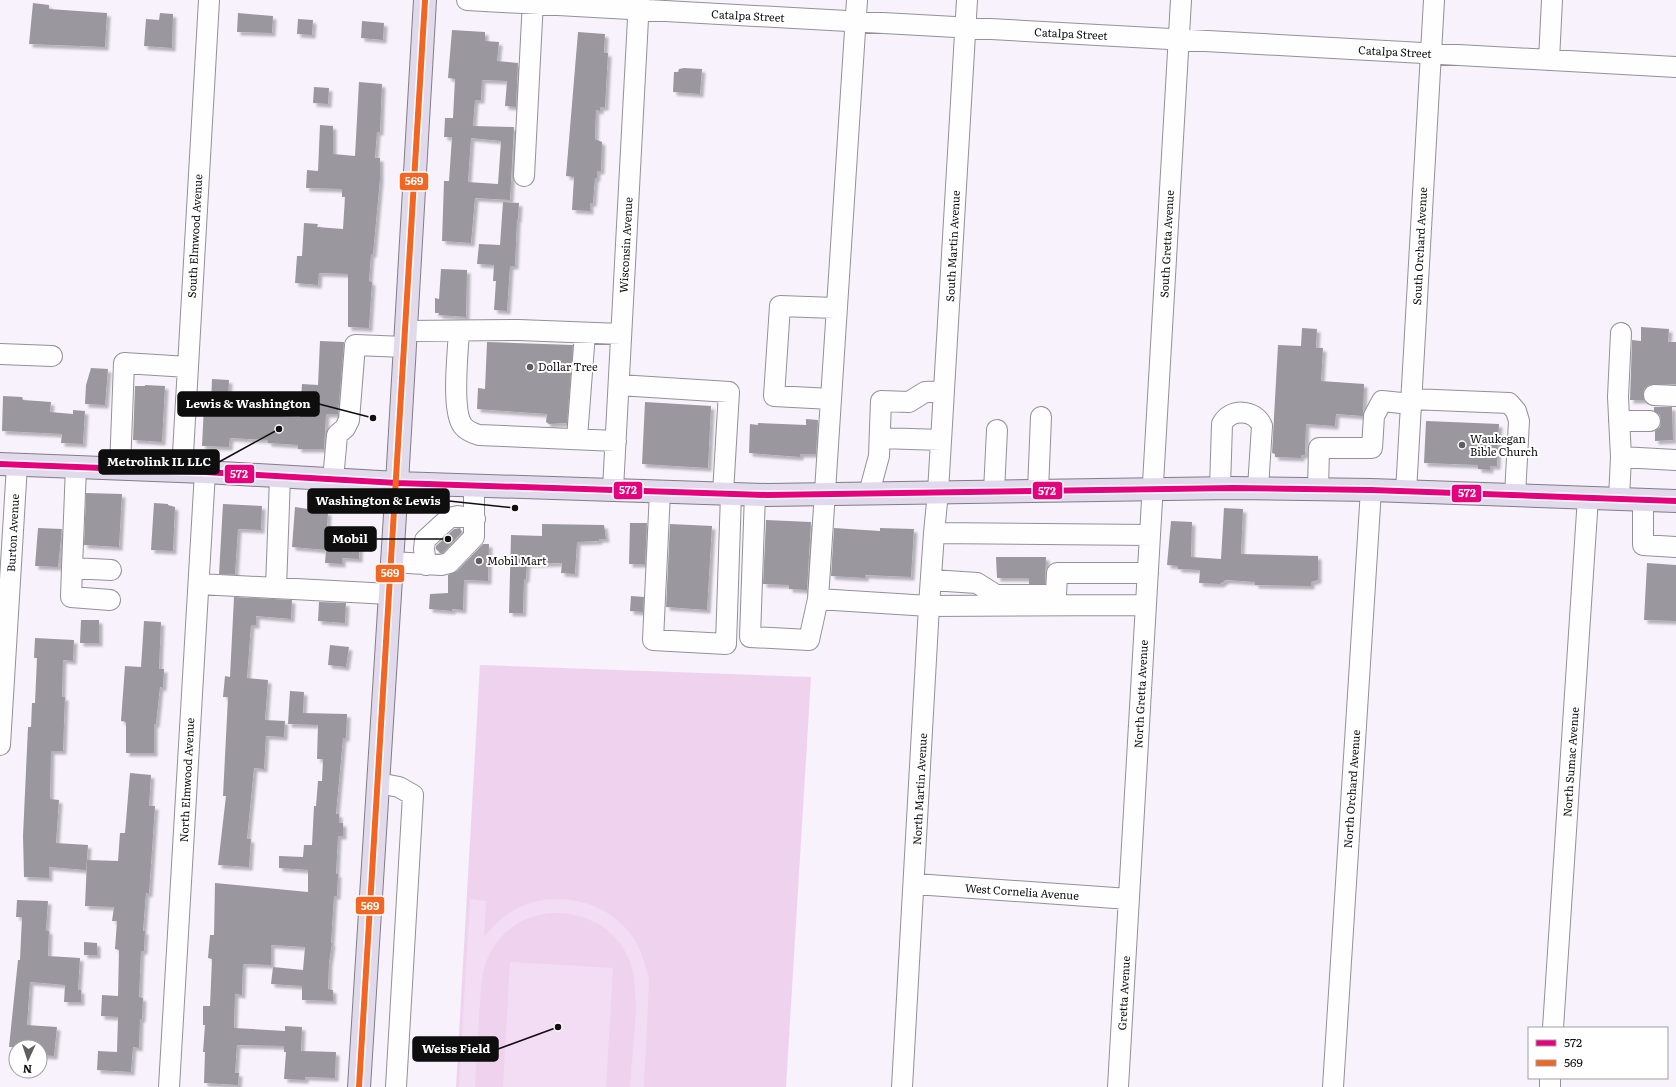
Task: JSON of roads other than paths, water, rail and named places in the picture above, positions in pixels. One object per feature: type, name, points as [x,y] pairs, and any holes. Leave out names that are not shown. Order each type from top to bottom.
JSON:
[{"type":"main road","points":[[359,1087],[397,483],[425,0]]},
{"type":"main road","points":[[8,464],[206,472],[397,483],[755,494],[1258,488],[1371,490],[1676,501]]},
{"type":"street","name":"South Elmwood Avenue","points":[[182,471],[208,0]]},
{"type":"street","name":"Catalpa Street","points":[[467,0],[639,5],[856,22],[1676,67]]},
{"type":"street","points":[[755,494],[750,637],[808,640],[818,599],[826,494],[835,308],[857,0]]},
{"type":"street","name":"South Martin Avenue","points":[[938,492],[967,0]]},
{"type":"street","name":"South Gretta Avenue","points":[[1153,489],[1181,0]]},
{"type":"street","name":"South Orchard Avenue","points":[[1406,492],[1434,0]]},
{"type":"street","points":[[1549,60],[1552,0]]},
{"type":"street","points":[[524,176],[533,2]]},
{"type":"street","name":"Wisconsin Avenue","points":[[613,489],[639,5]]},
{"type":"street","points":[[831,399],[774,396],[780,306],[835,308]]},
{"type":"street","points":[[333,480],[337,435],[345,428],[349,420],[355,345],[459,331],[518,330],[621,334]]},
{"type":"street","points":[[459,331],[456,410],[462,425],[471,432],[478,434],[616,441]]},
{"type":"street","points":[[577,438],[585,333]]},
{"type":"street","points":[[1619,498],[1621,457],[1618,397],[1621,333]]},
{"type":"street","points":[[0,354],[52,356]]},
{"type":"street","points":[[120,469],[124,363],[188,367]]},
{"type":"street","points":[[619,385],[729,392],[726,644],[653,640],[660,491]]},
{"type":"street","points":[[869,493],[879,456],[881,401],[909,402],[925,392],[944,391]]},
{"type":"street","points":[[1654,395],[1676,396]]},
{"type":"street","points":[[1318,489],[1318,448],[1372,448],[1374,416],[1382,402],[1411,401],[1509,403],[1516,411],[1518,421],[1515,495]]},
{"type":"street","points":[[1220,488],[1222,424],[1224,419],[1229,416],[1245,412],[1254,414],[1260,420],[1262,426],[1258,488]]},
{"type":"street","points":[[1038,491],[1041,417]]},
{"type":"street","points":[[1619,421],[1650,420]]},
{"type":"street","points":[[994,491],[997,430]]},
{"type":"street","points":[[880,438],[941,440]]},
{"type":"street","points":[[1621,457],[1676,460]]},
{"type":"street","name":"Burton Avenue","points":[[0,745],[8,464]]},
{"type":"street","points":[[76,467],[71,597],[110,600]]},
{"type":"street","name":"North Elmwood Avenue","points":[[169,1087],[206,472]]},
{"type":"street","points":[[276,588],[280,477]]},
{"type":"street","points":[[392,562],[426,565],[441,565],[449,563],[474,537],[474,485]]},
{"type":"street","name":"North Gretta Avenue","points":[[1129,899],[1153,489]]},
{"type":"street","name":"North Orchard Avenue","points":[[1333,1087],[1371,490]]},
{"type":"street","name":"North Martin Avenue","points":[[902,1087],[915,884],[929,606],[938,492]]},
{"type":"street","name":"North Sumac Avenue","points":[[1554,1027],[1588,497]]},
{"type":"street","points":[[1644,499],[1643,545],[1676,547]]},
{"type":"street","points":[[426,565],[424,549],[426,540],[449,518],[458,516],[475,519]]},
{"type":"street","points":[[934,532],[1150,535]]},
{"type":"street","points":[[72,568],[111,570]]},
{"type":"street","points":[[932,580],[977,583],[996,595],[1056,595],[1057,573],[1148,573]]},
{"type":"street","points":[[199,584],[390,594]]},
{"type":"street","points":[[818,599],[929,606],[1146,605]]},
{"type":"street","points":[[378,783],[399,787],[413,795],[396,1087]]},
{"type":"street","name":"West Cornelia Avenue","points":[[915,884],[1129,899]]},
{"type":"street","name":"Gretta Avenue","points":[[1118,1087],[1129,899]]},
{"type":"place","name":"Dollar Tree","points":[[530,367]]},
{"type":"place","name":"Lewis & Washington","points":[[373,418]]},
{"type":"place","name":"Metrolink IL LLC","points":[[279,429]]},
{"type":"place","name":"Waukegan Bible Church","points":[[1462,445]]},
{"type":"place","name":"Washington & Lewis","points":[[515,508]]},
{"type":"place","name":"Mobil","points":[[448,539]]},
{"type":"place","name":"Mobil Mart","points":[[479,561]]},
{"type":"place","name":"Weiss Field","points":[[558,1027]]}]
